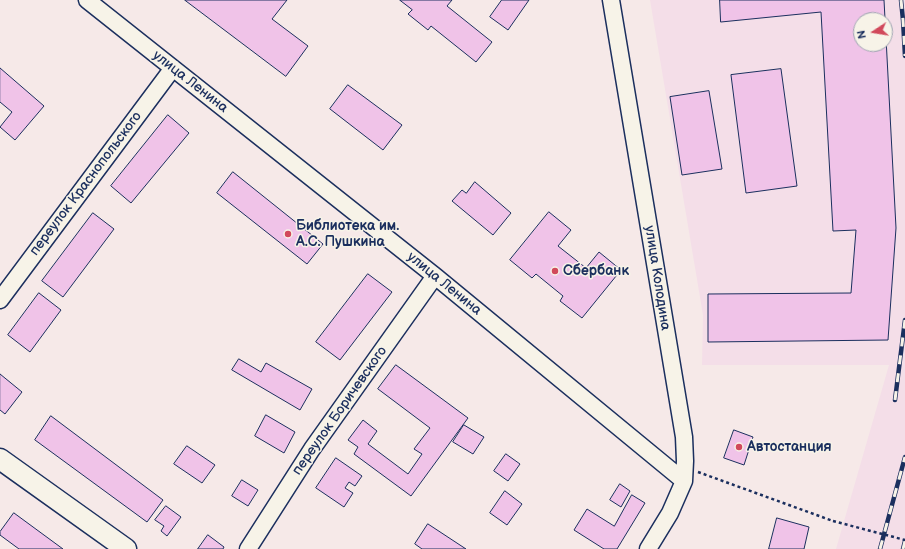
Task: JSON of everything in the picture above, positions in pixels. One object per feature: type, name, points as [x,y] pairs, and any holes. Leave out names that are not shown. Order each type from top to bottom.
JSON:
[{"type":"street","name":"улица Ленина","points":[[88,0],[684,474]]},
{"type":"street","name":"улица Колодина","points":[[611,0],[684,437],[684,474],[670,513],[648,549]]},
{"type":"street","name":"переулок Краснопольского","points":[[0,300],[173,68]]},
{"type":"street","name":"переулок Боричевского","points":[[248,549],[312,449],[435,276]]},
{"type":"street","points":[[0,459],[126,549]]},
{"type":"path","points":[[684,474],[833,521],[905,540]]},
{"type":"shaded area","points":[[650,0],[905,0],[905,549],[836,549],[889,365],[702,365],[703,315]]},
{"type":"building","points":[[185,0],[287,0],[272,19],[308,46],[286,76]]},
{"type":"building","points":[[400,0],[452,0],[447,6],[492,42],[476,62],[431,26],[428,30],[408,14],[412,10]]},
{"type":"building","points":[[502,0],[529,0],[508,30],[490,17]]},
{"type":"building","points":[[720,0],[884,0],[885,12],[853,12],[853,52],[887,52],[896,228],[888,340],[708,342],[708,294],[851,293],[856,230],[833,231],[821,12],[721,22]]},
{"type":"building","points":[[0,68],[44,106],[15,140],[0,127],[12,112],[0,102]]},
{"type":"building","points":[[781,69],[797,186],[746,193],[731,75]]},
{"type":"building","points":[[348,85],[402,125],[383,150],[330,109]]},
{"type":"building","points":[[709,91],[722,169],[682,175],[670,97]]},
{"type":"building","points":[[168,115],[189,133],[131,203],[111,186]]},
{"type":"building","points":[[233,172],[323,244],[307,264],[217,193]]},
{"type":"building","points":[[475,182],[511,213],[493,235],[452,201],[462,190],[466,193]]},
{"type":"building","points":[[549,212],[571,230],[558,246],[586,268],[599,252],[621,270],[582,318],[560,301],[563,296],[536,274],[532,278],[510,260]]},
{"type":"building","points":[[93,213],[114,229],[63,297],[42,281]]},
{"type":"building","points":[[368,274],[392,292],[340,360],[316,342]]},
{"type":"building","points":[[39,293],[61,310],[30,352],[8,335]]},
{"type":"building","points":[[239,359],[261,372],[266,363],[312,389],[300,410],[232,370]]},
{"type":"building","points":[[396,365],[468,418],[411,496],[354,454],[358,447],[348,440],[363,420],[377,431],[368,444],[408,474],[422,454],[414,449],[430,428],[378,389]]},
{"type":"building","points":[[0,374],[22,392],[5,414],[0,410]]},
{"type":"building","points":[[266,415],[295,432],[284,453],[255,436]]},
{"type":"building","points":[[51,416],[163,500],[147,522],[35,440]]},
{"type":"building","points":[[464,425],[484,437],[473,454],[453,442]]},
{"type":"building","points":[[734,430],[753,437],[744,465],[724,458]]},
{"type":"building","points":[[187,446],[215,465],[202,483],[174,464]]},
{"type":"building","points":[[506,454],[520,464],[508,481],[494,471]]},
{"type":"building","points":[[336,458],[362,476],[355,486],[349,482],[345,488],[353,493],[344,507],[316,488]]},
{"type":"building","points":[[242,480],[258,490],[248,506],[232,496]]},
{"type":"building","points":[[620,484],[630,491],[621,507],[610,500]]},
{"type":"building","points":[[505,491],[522,504],[507,525],[490,513]]},
{"type":"building","points":[[632,495],[645,503],[617,549],[604,549],[574,530],[587,509],[614,526]]},
{"type":"building","points":[[166,506],[181,517],[167,536],[161,531],[164,526],[155,520]]},
{"type":"building","points":[[14,513],[63,549],[19,549],[0,535],[0,532]]},
{"type":"building","points":[[777,518],[809,527],[804,549],[769,549]]},
{"type":"building","points":[[428,524],[466,549],[422,549],[415,544]]},
{"type":"building","points":[[208,535],[224,547],[223,549],[198,549]]},
{"type":"railway","points":[[901,0],[905,56]]},
{"type":"railway","points":[[895,400],[905,320]]},
{"type":"railway","points":[[880,549],[905,457]]},
{"type":"railway","points":[[903,549],[905,541]]},
{"type":"place","name":"Библиотека им. А.С. Пушкина","points":[[288,234]]},
{"type":"place","name":"Сбербанк","points":[[555,271]]},
{"type":"place","name":"Автостанция","points":[[739,447]]}]
